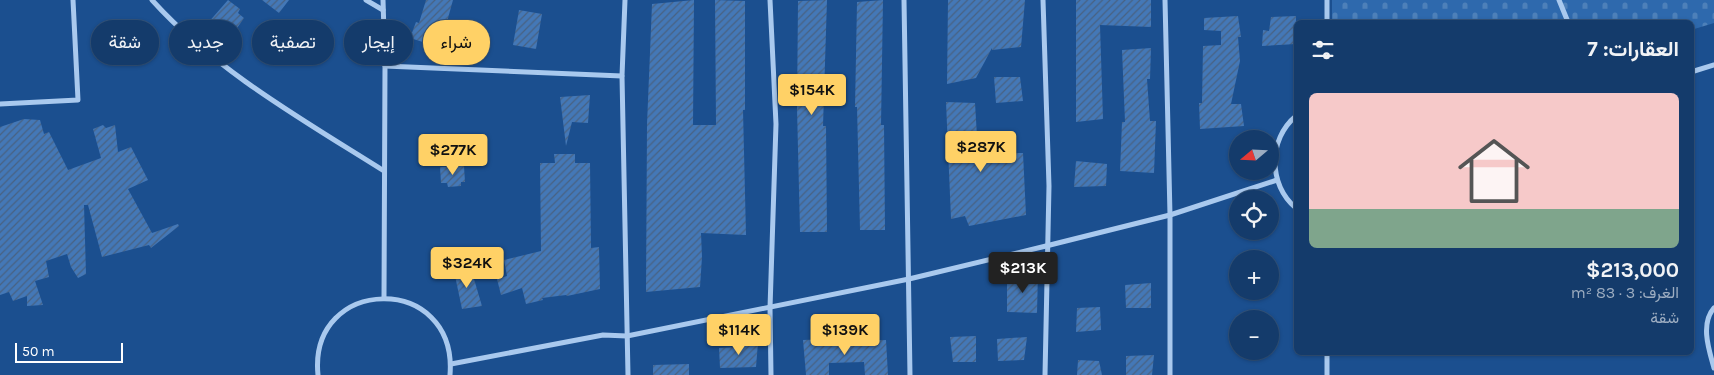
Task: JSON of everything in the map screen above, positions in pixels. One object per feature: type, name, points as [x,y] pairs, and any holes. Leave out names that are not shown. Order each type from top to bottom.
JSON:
[{"type":"street","points":[[0,104],[78,100],[73,0]]},
{"type":"street","points":[[152,0],[165,15],[207,52],[255,88],[384,171]]},
{"type":"street","points":[[366,0],[383,10]]},
{"type":"street","points":[[383,0],[385,66],[384,298]]},
{"type":"street","points":[[625,0],[622,76],[628,375]]},
{"type":"street","points":[[770,0],[776,124],[770,308],[771,375]]},
{"type":"street","points":[[904,0],[910,375]]},
{"type":"street","points":[[1043,0],[1049,186],[1046,246],[1045,375]]},
{"type":"street","points":[[1165,0],[1170,215],[1170,375]]},
{"type":"street","points":[[1327,0],[1327,20]]},
{"type":"street","points":[[1559,0],[1567,20]]},
{"type":"street","points":[[1694,71],[1714,65]]},
{"type":"street","points":[[385,66],[622,76]]},
{"type":"street","points":[[1279,142],[1283,132],[1294,118]]},
{"type":"street","points":[[451,364],[603,335],[627,336],[909,279],[1170,215],[1277,180],[1294,206]]},
{"type":"street","points":[[318,375],[319,349],[327,330],[340,314],[358,303],[384,298],[399,300],[419,308],[436,322],[447,340],[451,364],[450,375]]},
{"type":"street","points":[[1714,308],[1708,324],[1707,340],[1714,368]]},
{"type":"street","points":[[1327,355],[1327,375]]},
{"type":"green space","points":[[1332,0],[1714,0],[1714,23],[1694,29],[1694,20],[1332,20]]},
{"type":"building","points":[[228,0],[240,9],[238,13],[244,18],[242,21],[210,20]]},
{"type":"building","points":[[262,0],[289,0],[279,13]]},
{"type":"building","points":[[426,0],[453,0],[448,20],[423,20],[423,42],[413,39],[413,30],[416,22],[419,23]]},
{"type":"building","points":[[694,0],[693,125],[716,125],[715,0],[745,1],[745,110],[743,110],[746,235],[701,233],[700,287],[646,292],[647,124],[652,4]]},
{"type":"building","points":[[827,0],[823,126],[826,126],[827,232],[800,232],[797,108],[798,1]]},
{"type":"building","points":[[883,0],[881,125],[884,125],[885,230],[860,230],[857,107],[855,107],[857,2]]},
{"type":"building","points":[[948,0],[1025,0],[1021,47],[992,50],[992,48],[976,78],[947,84]]},
{"type":"building","points":[[1076,0],[1151,0],[1151,27],[1100,25],[1103,119],[1076,122]]},
{"type":"building","points":[[519,10],[542,14],[536,49],[513,45]]},
{"type":"building","points":[[1238,16],[1241,37],[1238,37],[1240,61],[1231,104],[1241,104],[1244,126],[1200,129],[1199,103],[1202,103],[1203,46],[1221,45],[1221,31],[1204,30],[1204,18]]},
{"type":"building","points":[[1296,16],[1296,20],[1294,20],[1294,44],[1262,46],[1263,30],[1269,31],[1271,17]]},
{"type":"building","points":[[1151,48],[1150,79],[1147,79],[1150,121],[1156,121],[1154,173],[1120,171],[1122,122],[1125,122],[1122,50]]},
{"type":"building","points":[[994,77],[1020,77],[1023,101],[996,103]]},
{"type":"building","points":[[590,95],[588,123],[572,122],[566,146],[560,97]]},
{"type":"building","points":[[946,102],[975,103],[978,153],[1023,153],[1026,215],[969,226],[965,216],[951,219]]},
{"type":"building","points":[[24,119],[40,120],[44,134],[49,132],[68,170],[101,158],[93,129],[103,125],[106,128],[115,125],[118,152],[131,147],[148,180],[128,189],[152,233],[178,224],[179,226],[151,248],[149,245],[102,257],[88,205],[84,205],[86,274],[78,278],[71,267],[67,254],[46,261],[49,277],[35,281],[43,305],[27,306],[27,296],[13,301],[9,292],[0,295],[0,127]]},
{"type":"building","points":[[554,154],[575,154],[575,163],[590,163],[591,248],[599,247],[600,289],[567,296],[542,298],[543,300],[526,304],[522,288],[501,295],[497,279],[507,276],[504,260],[541,251],[540,163],[555,163]]},
{"type":"building","points":[[1076,161],[1107,164],[1106,186],[1074,187]]},
{"type":"building","points":[[464,166],[465,182],[461,182],[461,186],[448,187],[447,183],[441,183],[440,167]]},
{"type":"building","points":[[471,269],[482,306],[462,309],[454,271]]},
{"type":"building","points":[[1038,273],[1037,313],[1007,312],[1007,280]]},
{"type":"building","points":[[1151,283],[1151,308],[1126,308],[1125,285]]},
{"type":"building","points":[[1100,307],[1101,330],[1076,332],[1077,308]]},
{"type":"building","points":[[976,336],[976,362],[953,362],[950,337]]},
{"type":"building","points":[[1027,337],[1024,360],[998,361],[997,339]]},
{"type":"building","points":[[828,339],[828,342],[886,340],[888,375],[865,375],[864,362],[829,363],[829,375],[806,375],[803,340]]},
{"type":"building","points":[[758,343],[756,367],[720,368],[719,348],[741,347],[741,344]]},
{"type":"building","points":[[1154,355],[1152,375],[1126,375],[1126,356]]},
{"type":"building","points":[[1078,360],[1099,361],[1102,375],[1077,375]]},
{"type":"building","points":[[689,364],[689,375],[653,375],[653,365]]}]
